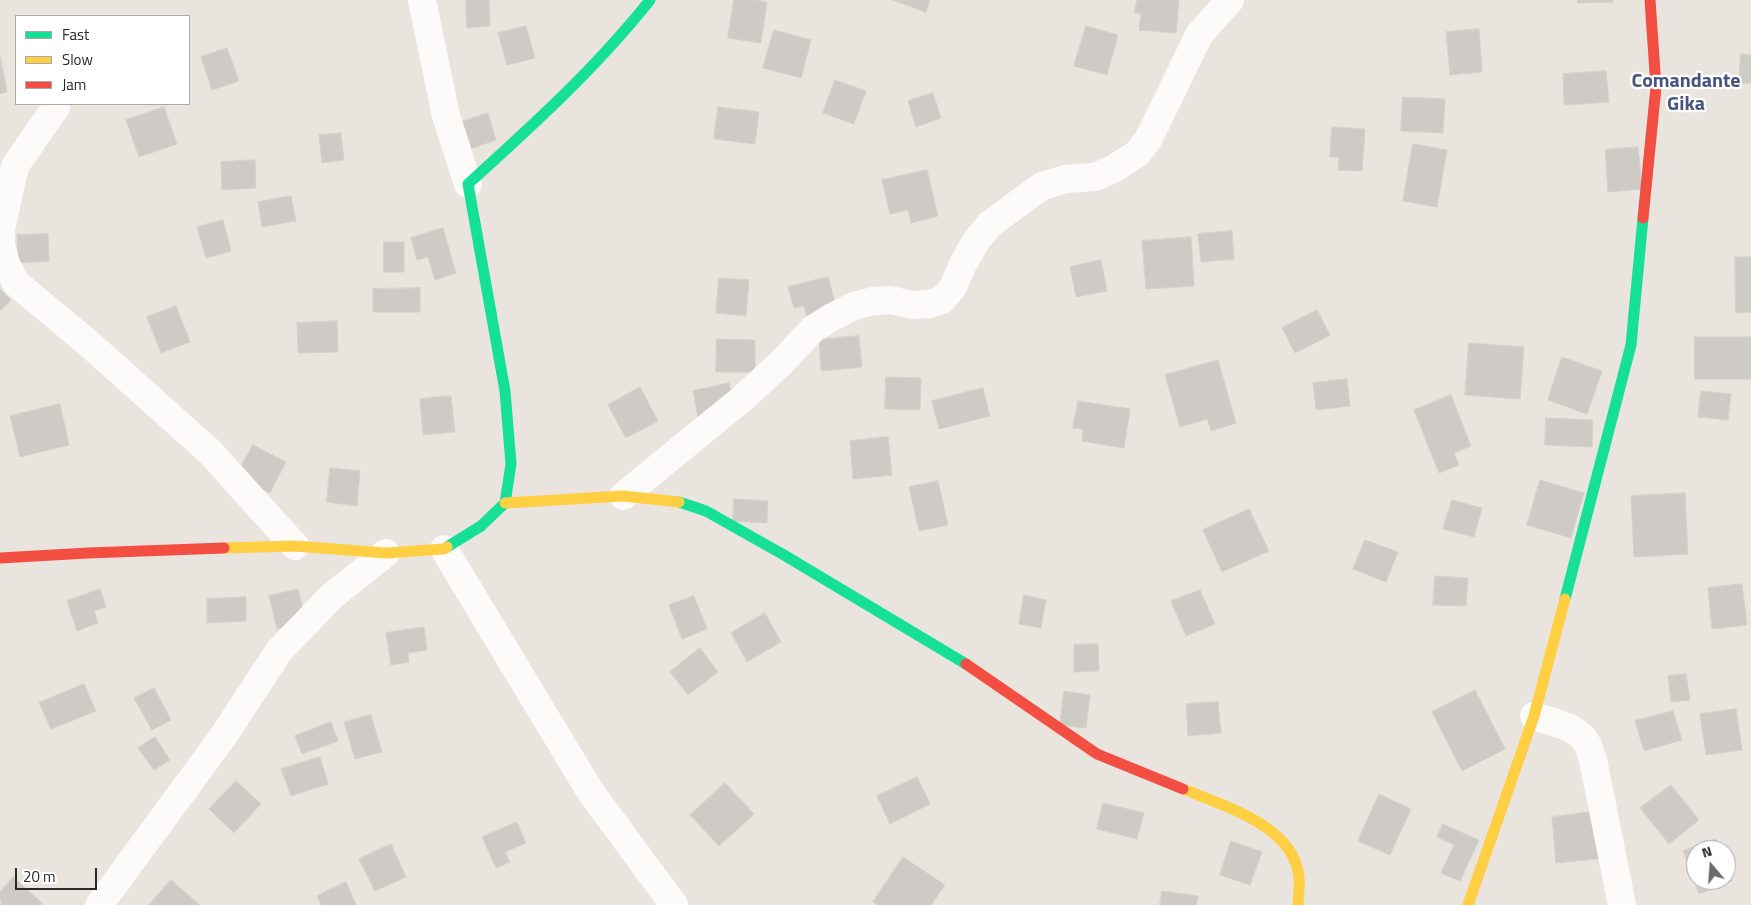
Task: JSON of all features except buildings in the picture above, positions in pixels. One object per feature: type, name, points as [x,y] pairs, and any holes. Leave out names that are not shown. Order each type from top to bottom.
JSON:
[{"type":"street","points":[[422,0],[446,116],[468,184],[505,391],[511,464],[505,504]]},
{"type":"street","points":[[468,184],[549,110],[610,47],[650,0]]},
{"type":"street","points":[[623,496],[744,398],[813,329],[854,306],[873,301],[891,300],[912,305],[929,304],[942,300],[953,287],[976,241],[990,224],[1042,186],[1066,179],[1095,177],[1115,168],[1138,153],[1150,138],[1199,35],[1230,0]]},
{"type":"street","points":[[1468,905],[1534,716],[1631,346],[1656,87],[1650,0]]},
{"type":"street","points":[[56,107],[15,166],[1,229],[1,245],[6,264],[16,283],[87,342],[210,452],[294,546]]},
{"type":"street","points":[[0,558],[294,546],[386,553],[444,549],[481,526],[505,504],[623,496],[677,501],[706,512],[784,555],[964,663],[1097,754],[1238,812],[1269,829],[1285,843],[1294,859],[1300,876],[1298,905]]},
{"type":"street","points":[[444,549],[590,791],[674,905]]},
{"type":"street","points":[[99,905],[222,738],[279,651],[332,596],[386,553]]},
{"type":"street","points":[[1534,716],[1577,732],[1586,742],[1593,760],[1622,905]]},
{"type":"traffic: fast","points":[[447,547],[481,526],[505,503],[511,464],[505,391],[468,184],[586,73],[650,0]]},
{"type":"traffic: fast","points":[[1565,599],[1631,345],[1643,218]]},
{"type":"traffic: fast","points":[[679,502],[706,511],[784,555],[966,664]]},
{"type":"traffic: slow","points":[[505,503],[623,496],[679,502]]},
{"type":"traffic: slow","points":[[224,548],[295,546],[386,553],[444,549],[447,547]]},
{"type":"traffic: slow","points":[[1468,905],[1534,716],[1565,599]]},
{"type":"traffic: slow","points":[[1183,789],[1255,820],[1271,831],[1285,845],[1295,860],[1299,878],[1298,905]]},
{"type":"traffic: jam","points":[[1643,218],[1656,87],[1650,0]]},
{"type":"traffic: jam","points":[[0,558],[224,548]]},
{"type":"traffic: jam","points":[[966,664],[1097,754],[1183,789]]},
{"type":"district","name":"Comandante Gika","points":[[1686,94]]}]
